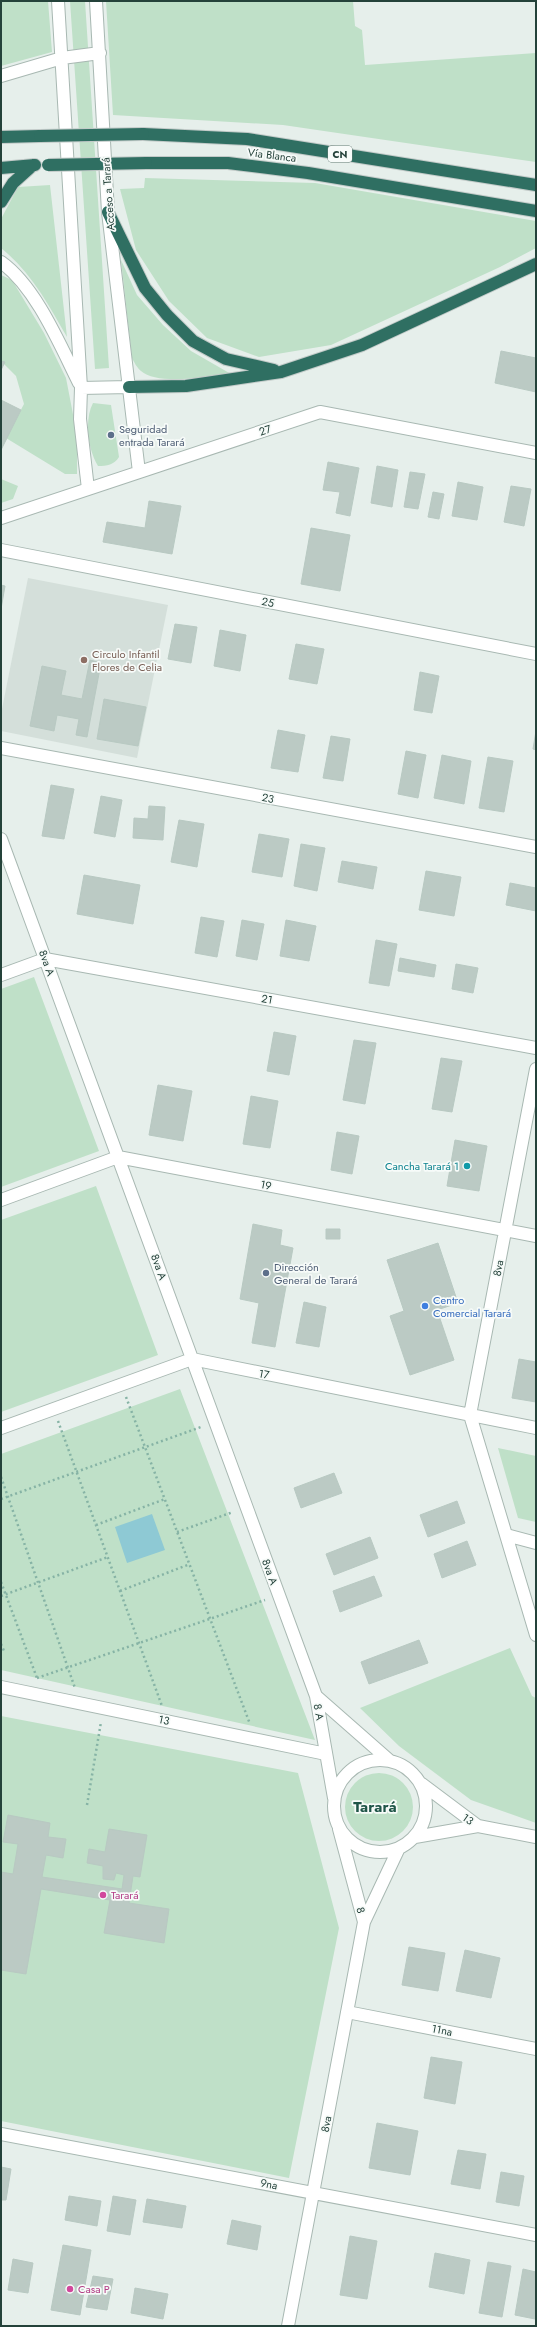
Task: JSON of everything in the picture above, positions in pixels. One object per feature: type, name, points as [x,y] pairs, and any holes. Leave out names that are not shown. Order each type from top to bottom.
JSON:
[{"type":"highway","name":"Vía Blanca","points":[[1,137],[143,134],[247,139],[536,185]]},
{"type":"highway","name":"Vía Blanca","points":[[1,168],[33,165],[228,163],[308,173],[536,211]]},
{"type":"highway","points":[[1,172],[33,165]]},
{"type":"highway","points":[[1,202],[12,183],[33,165]]},
{"type":"highway","points":[[108,212],[145,288],[167,315],[194,341],[226,359],[281,372]]},
{"type":"highway","points":[[128,386],[186,386],[281,372],[362,345],[536,264]]},
{"type":"street","points":[[58,1],[81,388],[80,419],[88,489]]},
{"type":"street","name":"Acceso a Tarará","points":[[96,1],[108,212],[139,472]]},
{"type":"street","points":[[1,76],[62,58],[100,53]]},
{"type":"street","points":[[1,262],[12,270],[48,320],[81,388]]},
{"type":"street","points":[[81,388],[128,386]]},
{"type":"street","name":"27","points":[[1,518],[320,412],[536,453]]},
{"type":"street","name":"25","points":[[1,550],[536,654]]},
{"type":"street","name":"23","points":[[1,748],[536,847]]},
{"type":"street","name":"8va A","points":[[1,839],[316,1696]]},
{"type":"street","points":[[1,975],[45,959]]},
{"type":"street","name":"21","points":[[45,959],[536,1048]]},
{"type":"street","name":"8va","points":[[536,1069],[470,1415],[536,1635]]},
{"type":"street","points":[[1,1200],[118,1157]]},
{"type":"street","name":"19","points":[[118,1157],[536,1236]]},
{"type":"street","points":[[1,1428],[192,1359]]},
{"type":"street","name":"17","points":[[192,1359],[536,1428]]},
{"type":"street","points":[[506,1535],[536,1543]]},
{"type":"street","name":"13","points":[[1,1687],[326,1754]]},
{"type":"street","name":"8 A","points":[[316,1696],[334,1801]]},
{"type":"street","name":"8 A","points":[[316,1696],[390,1761]]},
{"type":"street","points":[[375,1760],[390,1761],[402,1765],[413,1773],[421,1783],[426,1796],[426,1811],[423,1825],[415,1837],[399,1848],[384,1852],[368,1851],[354,1844],[343,1834],[336,1820],[334,1801],[338,1786],[347,1774],[360,1765],[375,1760]]},
{"type":"street","name":"13","points":[[421,1783],[440,1800],[478,1826]]},
{"type":"street","name":"8","points":[[336,1820],[364,1922]]},
{"type":"street","name":"13","points":[[415,1837],[478,1826],[536,1837]]},
{"type":"street","name":"8","points":[[364,1922],[399,1848]]},
{"type":"street","name":"8va","points":[[288,2326],[364,1922]]},
{"type":"street","name":"11na","points":[[347,2012],[536,2049]]},
{"type":"street","name":"9na","points":[[1,2134],[536,2235]]},
{"type":"path","points":[[122,1385],[256,1739]]},
{"type":"path","points":[[54,1409],[168,1721]]},
{"type":"path","points":[[1,1499],[215,1422]]},
{"type":"path","points":[[1,1476],[81,1704]]},
{"type":"path","points":[[96,1524],[165,1499]]},
{"type":"path","points":[[177,1532],[246,1507]]},
{"type":"path","points":[[1,1596],[108,1558]]},
{"type":"path","points":[[120,1591],[190,1564]]},
{"type":"path","points":[[1,1582],[43,1696]]},
{"type":"path","points":[[37,1678],[279,1596]]},
{"type":"path","points":[[1,1644],[4,1651],[1,1652]]},
{"type":"path","points":[[87,1805],[103,1708]]},
{"type":"shaded area","name":"Circulo Infantil Flores de Celia","points":[[28,578],[168,605],[137,758],[1,731],[1,714]]},
{"type":"green space","points":[[1,1],[48,1],[52,52],[1,66]]},
{"type":"green space","points":[[70,1],[85,1],[109,368],[95,369]]},
{"type":"green space","points":[[106,1],[353,1],[355,26],[362,30],[365,65],[536,53],[536,162],[283,125],[113,115]]},
{"type":"green space","points":[[145,178],[315,183],[536,221],[536,248],[500,267],[331,345],[259,357],[207,338],[169,301],[136,250],[120,189],[144,188]]},
{"type":"green space","points":[[50,185],[67,337],[46,301],[30,278],[12,257],[1,248],[1,219],[18,187]]},
{"type":"green space","points":[[121,260],[137,295],[163,325],[191,351],[231,374],[198,378],[171,379],[149,376],[140,370],[132,358]]},
{"type":"green space","points":[[1,275],[12,280],[44,333],[66,378],[77,435],[77,474],[65,474],[6,438],[24,404],[16,376],[1,361]]},
{"type":"green space","points":[[93,403],[111,405],[119,457],[115,462],[107,465],[98,466],[90,444],[88,426],[90,410]]},
{"type":"green space","points":[[1,479],[18,486],[13,499],[1,503]]},
{"type":"green space","points":[[34,977],[99,1151],[1,1187],[1,989]]},
{"type":"green space","points":[[96,1186],[158,1355],[1,1412],[1,1220]]},
{"type":"green space","points":[[180,1389],[315,1740],[1,1670],[1,1454]]},
{"type":"green space","points":[[498,1448],[536,1456],[536,1522],[518,1518]]},
{"type":"green space","points":[[510,1648],[532,1696],[536,1698],[536,1823],[471,1800],[399,1746],[360,1708]]},
{"type":"green space","points":[[1,1716],[298,1773],[339,1928],[289,2178],[1,2121]]},
{"type":"green space","points":[[379,1773],[392,1776],[403,1783],[410,1794],[413,1807],[410,1820],[403,1831],[392,1838],[379,1841],[366,1838],[355,1831],[348,1820],[345,1807],[348,1794],[355,1783],[366,1776]]},
{"type":"water","points":[[152,1514],[165,1550],[127,1563],[115,1527]]},
{"type":"building","points":[[501,351],[536,358],[536,392],[495,383]]},
{"type":"building","points":[[1,361],[5,362],[1,370]]},
{"type":"building","points":[[1,400],[21,410],[1,450]]},
{"type":"building","points":[[328,462],[359,468],[350,516],[336,513],[340,492],[323,490]]},
{"type":"building","points":[[377,466],[398,470],[392,507],[371,503]]},
{"type":"building","points":[[410,472],[425,474],[418,509],[404,507]]},
{"type":"building","points":[[458,482],[483,487],[477,520],[452,516]]},
{"type":"building","points":[[511,486],[531,489],[524,526],[504,522]]},
{"type":"building","points":[[433,492],[444,494],[439,519],[428,517]]},
{"type":"building","points":[[149,501],[181,506],[172,554],[103,542],[107,522],[145,528]]},
{"type":"building","points":[[311,528],[350,535],[340,591],[301,584]]},
{"type":"building","points":[[1,585],[5,586],[1,609]]},
{"type":"building","points":[[175,624],[197,627],[191,663],[168,659]]},
{"type":"building","points":[[220,630],[246,635],[240,671],[214,666]]},
{"type":"building","points":[[296,644],[324,649],[317,684],[289,679]]},
{"type":"building","points":[[90,660],[101,663],[87,737],[76,735],[79,719],[57,715],[54,731],[30,726],[42,666],[66,671],[61,695],[82,699]]},
{"type":"building","points":[[420,672],[439,676],[432,713],[414,710]]},
{"type":"building","points":[[104,699],[146,707],[138,746],[97,739]]},
{"type":"building","points":[[278,730],[305,735],[298,772],[271,768]]},
{"type":"building","points":[[536,731],[536,750],[533,749]]},
{"type":"building","points":[[331,736],[350,739],[343,781],[323,778]]},
{"type":"building","points":[[406,751],[426,755],[418,798],[398,794]]},
{"type":"building","points":[[442,755],[471,761],[464,804],[434,798]]},
{"type":"building","points":[[488,757],[513,761],[504,812],[479,808]]},
{"type":"building","points":[[51,785],[74,789],[64,839],[42,836]]},
{"type":"building","points":[[101,796],[122,800],[115,837],[94,833]]},
{"type":"building","points":[[149,806],[165,807],[163,840],[133,838],[134,818],[148,819]]},
{"type":"building","points":[[179,820],[204,824],[197,867],[171,862]]},
{"type":"building","points":[[259,834],[289,839],[282,877],[252,872]]},
{"type":"building","points":[[301,844],[325,848],[317,891],[294,886]]},
{"type":"building","points":[[342,861],[377,867],[373,889],[338,882]]},
{"type":"building","points":[[426,871],[461,877],[454,916],[419,910]]},
{"type":"building","points":[[84,875],[140,885],[133,924],[77,914]]},
{"type":"building","points":[[510,883],[536,888],[536,911],[506,905]]},
{"type":"building","points":[[201,917],[224,921],[217,957],[195,953]]},
{"type":"building","points":[[242,920],[264,924],[257,960],[236,956]]},
{"type":"building","points":[[286,920],[316,926],[309,961],[280,956]]},
{"type":"building","points":[[376,940],[397,944],[389,986],[369,983]]},
{"type":"building","points":[[400,958],[436,965],[434,977],[398,971]]},
{"type":"building","points":[[456,964],[478,968],[473,993],[452,989]]},
{"type":"building","points":[[274,1032],[296,1036],[289,1075],[267,1071]]},
{"type":"building","points":[[354,1040],[376,1043],[365,1104],[343,1100]]},
{"type":"building","points":[[441,1058],[462,1061],[452,1112],[432,1109]]},
{"type":"building","points":[[158,1085],[192,1091],[183,1141],[149,1135]]},
{"type":"building","points":[[251,1096],[278,1101],[270,1148],[243,1144]]},
{"type":"building","points":[[337,1132],[359,1136],[352,1174],[331,1170]]},
{"type":"building","name":"Cancha Tarará 1","points":[[455,1140],[487,1146],[479,1191],[447,1186]]},
{"type":"building","name":"Dirección General de Tarará","points":[[253,1224],[282,1230],[280,1245],[293,1248],[275,1347],[252,1343],[259,1303],[240,1299]]},
{"type":"building","points":[[326,1229],[340,1229],[340,1239],[326,1239]]},
{"type":"building","name":"Centro Comercial Tarará","points":[[438,1243],[458,1303],[437,1310],[454,1360],[410,1375],[390,1316],[404,1311],[387,1260]]},
{"type":"building","points":[[304,1302],[326,1307],[319,1347],[296,1343]]},
{"type":"building","points":[[519,1359],[536,1362],[536,1402],[512,1398]]},
{"type":"building","points":[[334,1473],[342,1493],[301,1508],[294,1488]]},
{"type":"building","points":[[457,1501],[465,1523],[428,1537],[420,1515]]},
{"type":"building","points":[[370,1537],[378,1558],[334,1575],[326,1554]]},
{"type":"building","points":[[467,1541],[476,1565],[442,1578],[434,1554]]},
{"type":"building","points":[[374,1576],[382,1596],[340,1612],[333,1591]]},
{"type":"building","points":[[419,1640],[428,1663],[369,1684],[361,1662]]},
{"type":"building","name":"Tarará","points":[[8,1815],[50,1823],[48,1837],[66,1839],[63,1858],[46,1855],[42,1877],[122,1889],[124,1875],[116,1873],[114,1880],[103,1879],[103,1866],[87,1863],[89,1849],[105,1852],[109,1829],[147,1835],[140,1877],[133,1876],[129,1903],[169,1909],[164,1943],[104,1933],[110,1900],[41,1889],[26,1974],[1,1970],[1,1872],[13,1874],[18,1844],[3,1842]]},
{"type":"building","points":[[409,1947],[445,1953],[438,1991],[402,1985]]},
{"type":"building","points":[[465,1950],[500,1958],[491,1998],[456,1991]]},
{"type":"building","points":[[431,2057],[462,2062],[455,2104],[424,2098]]},
{"type":"building","points":[[377,2123],[418,2131],[410,2175],[369,2168]]},
{"type":"building","points":[[458,2150],[486,2154],[480,2189],[451,2184]]},
{"type":"building","points":[[1,2167],[11,2169],[6,2200],[1,2200]]},
{"type":"building","points":[[501,2172],[524,2176],[519,2206],[496,2202]]},
{"type":"building","points":[[69,2196],[101,2201],[97,2226],[65,2220]]},
{"type":"building","points":[[113,2196],[136,2200],[130,2235],[107,2231]]},
{"type":"building","points":[[147,2199],[186,2206],[182,2228],[143,2222]]},
{"type":"building","points":[[232,2220],[261,2226],[257,2250],[227,2244]]},
{"type":"building","points":[[350,2236],[377,2241],[367,2299],[340,2295]]},
{"type":"building","name":"Casa P","points":[[63,2245],[91,2250],[80,2315],[51,2310]]},
{"type":"building","points":[[435,2253],[470,2260],[464,2294],[429,2287]]},
{"type":"building","points":[[13,2259],[33,2263],[28,2293],[8,2290]]},
{"type":"building","points":[[488,2262],[511,2266],[502,2317],[479,2313]]},
{"type":"building","points":[[523,2269],[536,2272],[535,2319],[515,2315]]},
{"type":"building","points":[[93,2276],[113,2279],[107,2310],[86,2307]]},
{"type":"building","points":[[135,2288],[168,2294],[163,2319],[131,2313]]},
{"type":"place","name":"Seguridad entrada Tarará","points":[[111,435]]},
{"type":"place","name":"Circulo Infantil Flores de Celia","points":[[84,660]]},
{"type":"place","name":"Cancha Tarará 1","points":[[467,1166]]},
{"type":"place","name":"Dirección General de Tarará","points":[[266,1273]]},
{"type":"place","name":"Centro Comercial Tarará","points":[[425,1306]]},
{"type":"place","name":"Tarará","points":[[103,1895]]},
{"type":"place","name":"Casa P","points":[[70,2289]]},
{"type":"district","name":"Tarará","points":[[375,1807]]}]
